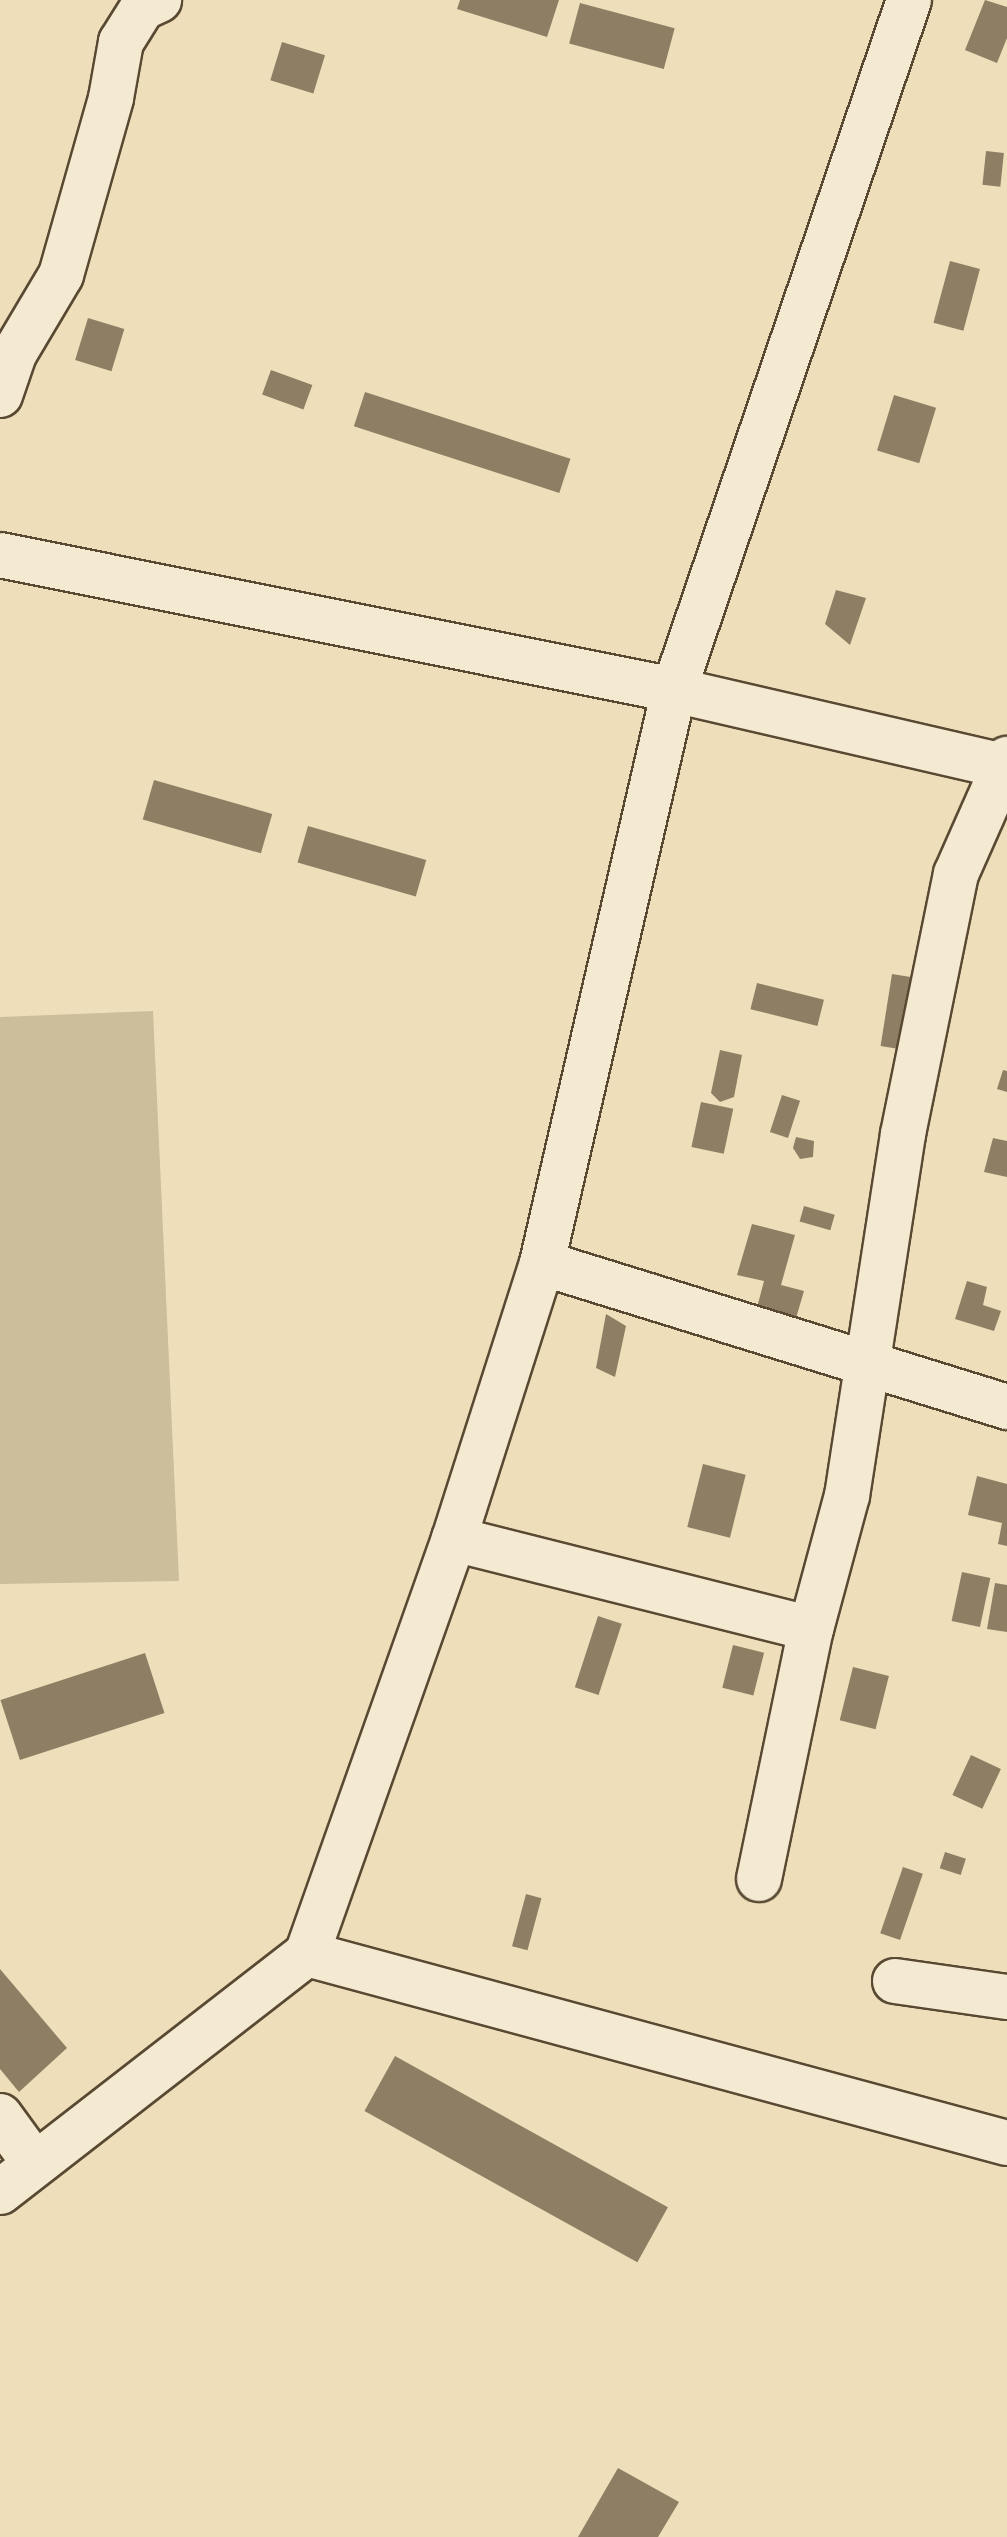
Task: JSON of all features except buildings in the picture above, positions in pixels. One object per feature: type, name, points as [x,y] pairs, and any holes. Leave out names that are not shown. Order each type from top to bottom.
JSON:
[{"type":"street","points":[[0,395],[14,354],[61,275],[111,98],[121,42],[142,8],[159,0]]},
{"type":"street","points":[[0,2192],[307,1954],[454,1539],[542,1263],[674,690],[909,0]]},
{"type":"street","points":[[0,555],[674,690],[1006,764],[956,874],[903,1134],[871,1362],[847,1496],[811,1629],[759,1879]]},
{"type":"street","points":[[542,1263],[871,1362],[1007,1407]]},
{"type":"street","points":[[454,1539],[811,1629]]},
{"type":"street","points":[[307,1954],[1007,2143]]},
{"type":"street","points":[[895,1981],[1007,1997]]},
{"type":"street","points":[[0,2116],[35,2164]]},
{"type":"shaded area","points":[[153,1011],[179,1581],[0,1584],[0,1017]]}]
